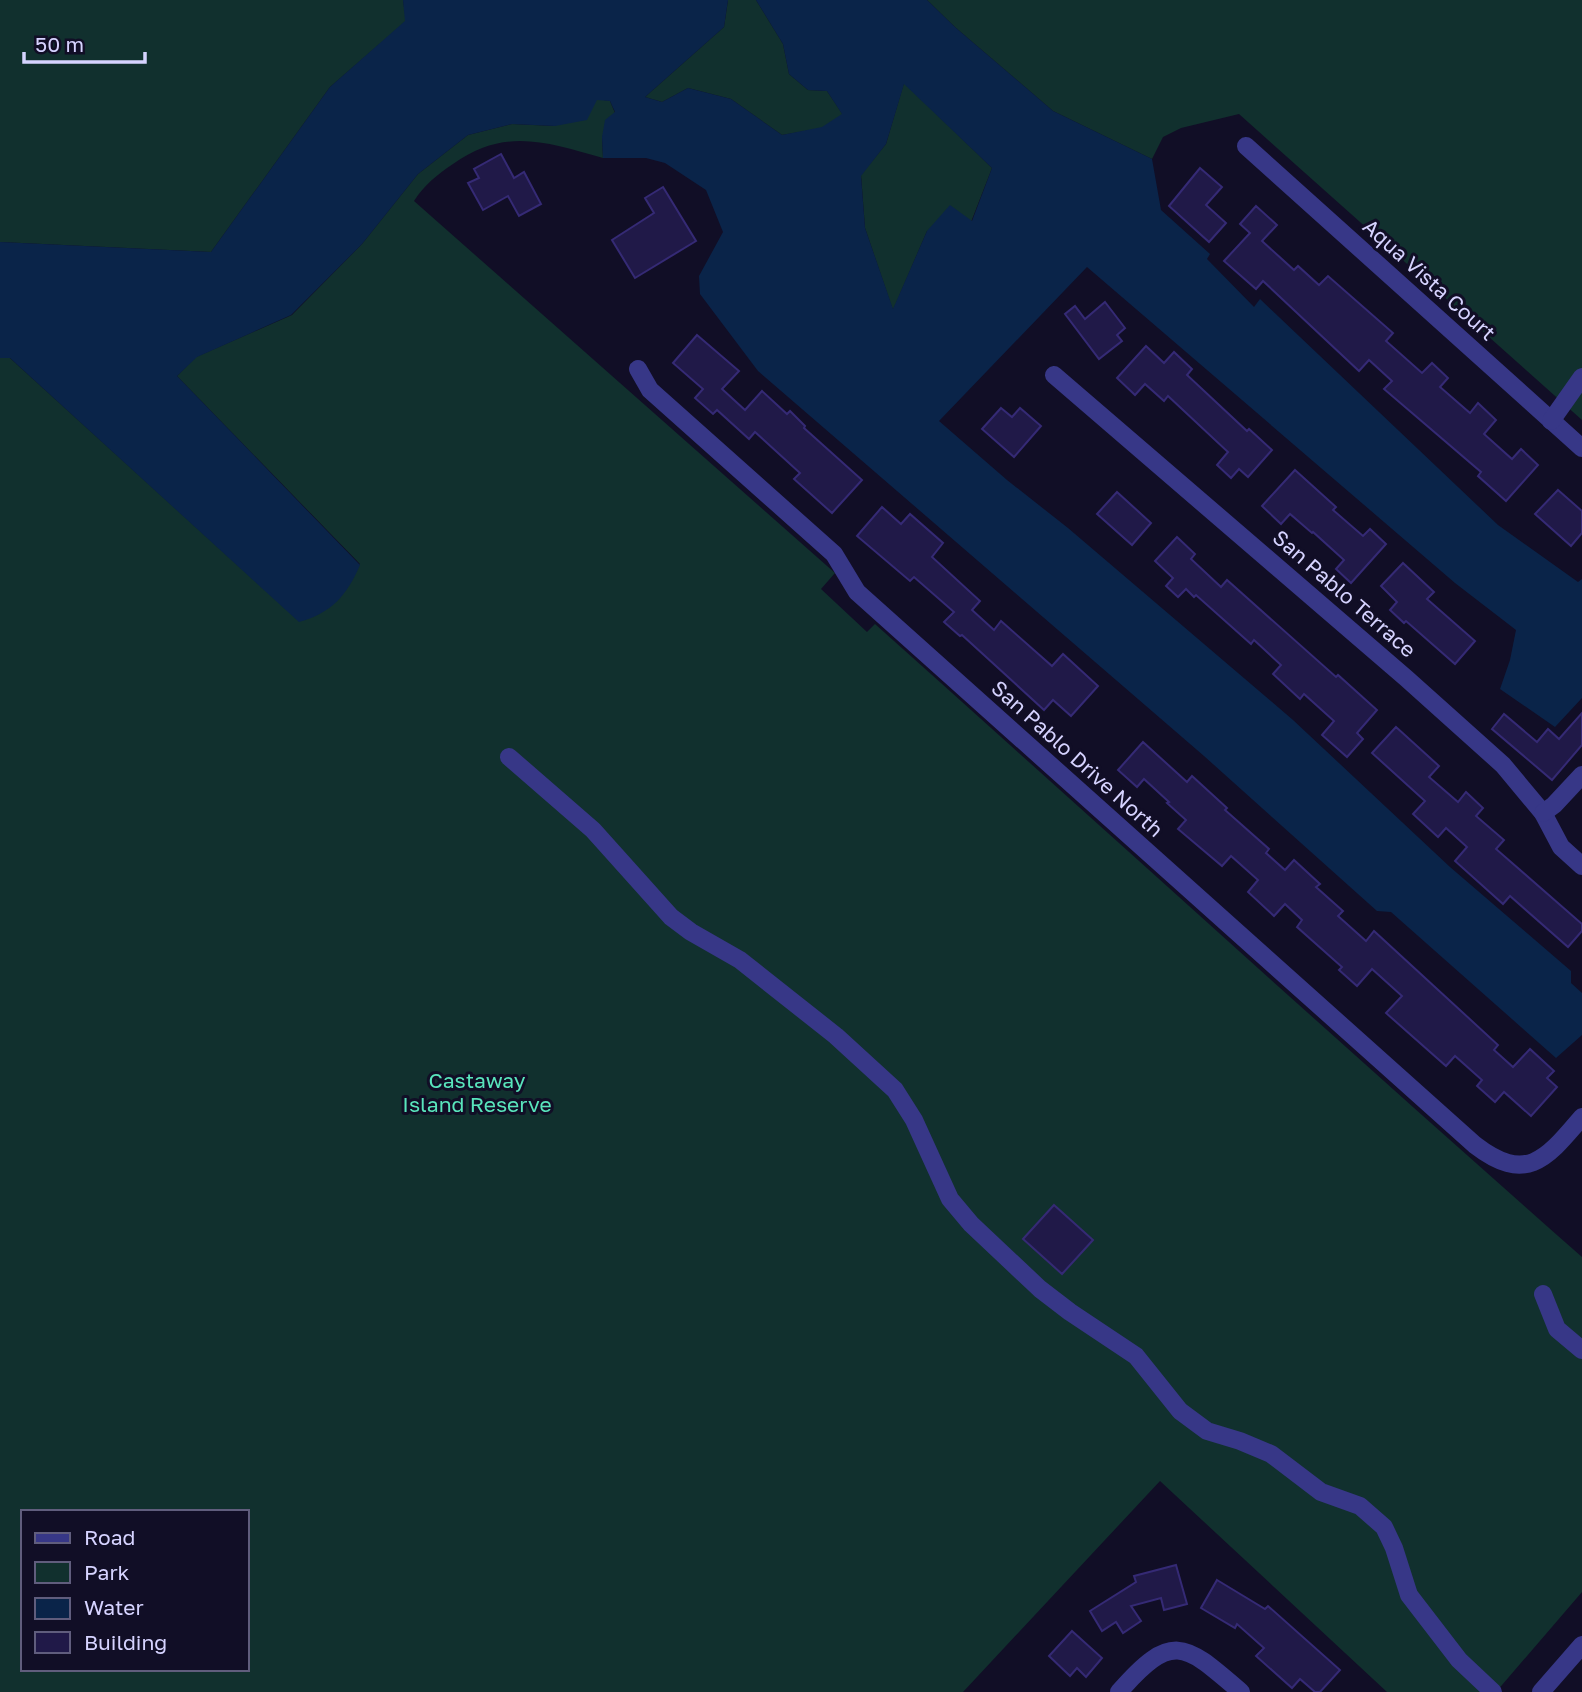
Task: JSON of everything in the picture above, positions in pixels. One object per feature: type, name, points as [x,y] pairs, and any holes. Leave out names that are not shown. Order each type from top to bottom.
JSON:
[{"type":"street","name":"Aqua Vista Court","points":[[1246,146],[1582,448]]},
{"type":"street","name":"San Pablo Drive North","points":[[638,369],[650,390],[834,554],[857,592],[1475,1145],[1506,1163],[1525,1165],[1540,1161],[1582,1117]]},
{"type":"street","name":"San Pablo Terrace","points":[[1054,375],[1416,686],[1503,765],[1543,813],[1561,847],[1582,866]]},
{"type":"street","points":[[1551,421],[1582,377]]},
{"type":"street","points":[[509,757],[593,830],[671,917],[691,932],[740,960],[836,1037],[895,1090],[914,1120],[950,1199],[971,1224],[1040,1289],[1136,1356],[1180,1410],[1208,1431],[1271,1454],[1321,1492],[1360,1506],[1384,1527],[1394,1548],[1409,1595],[1459,1660],[1493,1692]]},
{"type":"street","points":[[1543,813],[1582,775]]},
{"type":"street","points":[[1543,1294],[1557,1329],[1582,1350]]},
{"type":"street","points":[[1541,1692],[1582,1645]]},
{"type":"street","points":[[1119,1692],[1147,1661],[1175,1649],[1206,1662],[1241,1692]]},
{"type":"green space","points":[[0,0],[403,0],[406,21],[330,87],[211,252],[0,242]]},
{"type":"green space","points":[[728,0],[756,0],[783,44],[789,74],[808,90],[827,91],[843,115],[822,128],[782,135],[731,99],[688,88],[662,102],[645,97],[724,27]]},
{"type":"green space","points":[[927,0],[1582,0],[1582,420],[1239,114],[1181,128],[1163,137],[1152,159],[1053,111]]},
{"type":"green space","points":[[904,83],[992,168],[971,222],[927,231],[893,310],[865,228],[861,175],[886,144]]},
{"type":"green space","name":"Castaway Island Reserve","points":[[597,99],[610,101],[615,113],[602,137],[603,158],[544,143],[526,141],[490,145],[472,152],[442,172],[414,201],[835,573],[821,589],[867,632],[875,624],[1582,1257],[1582,1592],[1496,1692],[1387,1692],[1160,1481],[963,1692],[0,1692],[0,349],[299,621],[360,564],[177,376],[196,357],[292,315],[362,244],[418,174],[468,135],[512,124],[555,126]]},
{"type":"water","points":[[403,0],[728,0],[724,27],[645,97],[662,102],[688,88],[731,99],[782,135],[822,127],[842,114],[827,91],[808,90],[789,74],[783,44],[756,0],[927,0],[1053,111],[1152,159],[1161,210],[1210,254],[1207,259],[1254,307],[1260,299],[1498,525],[1578,582],[1582,579],[1582,698],[1555,727],[1500,689],[1516,630],[1455,583],[1087,267],[939,421],[1293,720],[1450,867],[1571,971],[1571,983],[1582,993],[1582,1035],[1556,1058],[1391,912],[1377,911],[1204,756],[758,371],[700,294],[699,276],[723,232],[706,190],[665,163],[646,158],[603,158],[602,137],[605,120],[615,112],[610,101],[597,100],[587,120],[555,126],[512,124],[468,135],[418,174],[362,244],[291,315],[197,357],[177,376],[360,565],[344,594],[321,614],[299,622],[10,358],[0,358],[0,242],[211,252],[330,87],[405,21]],"holes":[[[904,84],[992,168],[972,221],[950,205],[927,231],[893,309],[865,228],[861,176],[886,144]]]},
{"type":"building","points":[[501,154],[514,178],[524,172],[541,204],[519,216],[508,196],[483,210],[468,183],[479,178],[474,169]]},
{"type":"building","points":[[1200,168],[1222,187],[1206,205],[1226,223],[1209,242],[1169,206]]},
{"type":"building","points":[[663,187],[696,241],[635,278],[612,240],[654,213],[645,198]]},
{"type":"building","points":[[1256,206],[1277,225],[1262,241],[1294,270],[1298,266],[1319,285],[1328,276],[1393,333],[1386,341],[1422,373],[1432,363],[1448,378],[1440,387],[1470,413],[1478,403],[1496,420],[1484,434],[1512,459],[1521,449],[1538,465],[1506,501],[1478,476],[1481,472],[1384,389],[1392,381],[1369,360],[1359,371],[1263,281],[1256,289],[1224,261],[1250,233],[1240,224]]},
{"type":"building","points":[[1105,302],[1125,328],[1117,335],[1122,341],[1099,359],[1065,314],[1075,306],[1085,319]]},
{"type":"building","points":[[697,335],[739,371],[722,389],[745,410],[762,391],[787,414],[790,411],[804,428],[862,480],[832,513],[794,479],[800,473],[755,432],[749,439],[717,410],[713,414],[695,398],[703,389],[673,363]]},
{"type":"building","points":[[1146,346],[1164,363],[1174,352],[1192,369],[1187,375],[1247,431],[1249,429],[1272,450],[1248,477],[1239,469],[1231,478],[1217,465],[1228,452],[1168,396],[1164,401],[1145,384],[1135,395],[1117,378]]},
{"type":"building","points":[[1001,408],[1012,417],[1020,408],[1041,426],[1014,457],[982,429]]},
{"type":"building","points":[[1295,470],[1336,507],[1333,510],[1363,536],[1370,529],[1386,544],[1351,583],[1336,569],[1344,560],[1313,532],[1290,514],[1281,524],[1262,506]]},
{"type":"building","points":[[1558,490],[1582,511],[1582,533],[1571,546],[1535,514]]},
{"type":"building","points":[[1117,492],[1151,523],[1132,545],[1097,514]]},
{"type":"building","points":[[882,507],[901,524],[910,514],[943,543],[932,557],[980,601],[972,610],[994,630],[1001,621],[1052,666],[1063,654],[1098,686],[1071,716],[1053,700],[1044,710],[962,635],[944,622],[954,612],[914,577],[910,581],[857,536]]},
{"type":"building","points":[[1177,537],[1195,554],[1191,559],[1221,587],[1227,580],[1377,710],[1357,733],[1363,739],[1347,757],[1322,735],[1334,721],[1304,694],[1300,699],[1273,674],[1281,665],[1254,640],[1251,644],[1196,595],[1194,597],[1186,589],[1178,597],[1166,586],[1173,578],[1155,561]]},
{"type":"building","points":[[1403,563],[1434,592],[1427,599],[1475,641],[1455,664],[1390,610],[1397,602],[1381,586]]},
{"type":"building","points":[[1582,713],[1582,745],[1552,780],[1492,729],[1504,714],[1537,742],[1548,729],[1559,739]]},
{"type":"building","points":[[1396,727],[1439,766],[1429,777],[1458,802],[1466,792],[1483,808],[1476,816],[1504,840],[1496,849],[1582,924],[1582,931],[1568,947],[1510,896],[1503,904],[1455,861],[1467,847],[1446,828],[1438,837],[1413,814],[1425,801],[1372,753]]},
{"type":"building","points":[[1143,742],[1187,782],[1192,776],[1269,849],[1266,853],[1285,870],[1294,860],[1320,884],[1316,887],[1343,911],[1338,916],[1366,941],[1374,931],[1498,1045],[1494,1050],[1513,1067],[1530,1049],[1554,1071],[1547,1078],[1557,1087],[1531,1116],[1504,1092],[1495,1102],[1477,1086],[1482,1080],[1455,1056],[1446,1066],[1386,1013],[1402,996],[1372,969],[1357,986],[1339,970],[1342,967],[1297,927],[1302,920],[1285,904],[1274,916],[1248,892],[1258,880],[1231,856],[1222,866],[1178,829],[1186,820],[1167,803],[1169,802],[1144,779],[1137,787],[1118,770]]},
{"type":"building","points":[[1054,1205],[1093,1240],[1062,1274],[1023,1239]]},
{"type":"building","points":[[1176,1565],[1187,1604],[1164,1610],[1161,1598],[1131,1606],[1141,1621],[1123,1633],[1116,1622],[1102,1631],[1090,1611],[1136,1582],[1134,1576]]},
{"type":"building","points":[[1217,1580],[1265,1609],[1268,1606],[1340,1670],[1320,1692],[1315,1692],[1300,1679],[1292,1688],[1256,1656],[1264,1648],[1237,1624],[1235,1628],[1201,1608]]},
{"type":"building","points":[[1072,1631],[1102,1658],[1086,1677],[1077,1668],[1070,1676],[1049,1656]]}]
